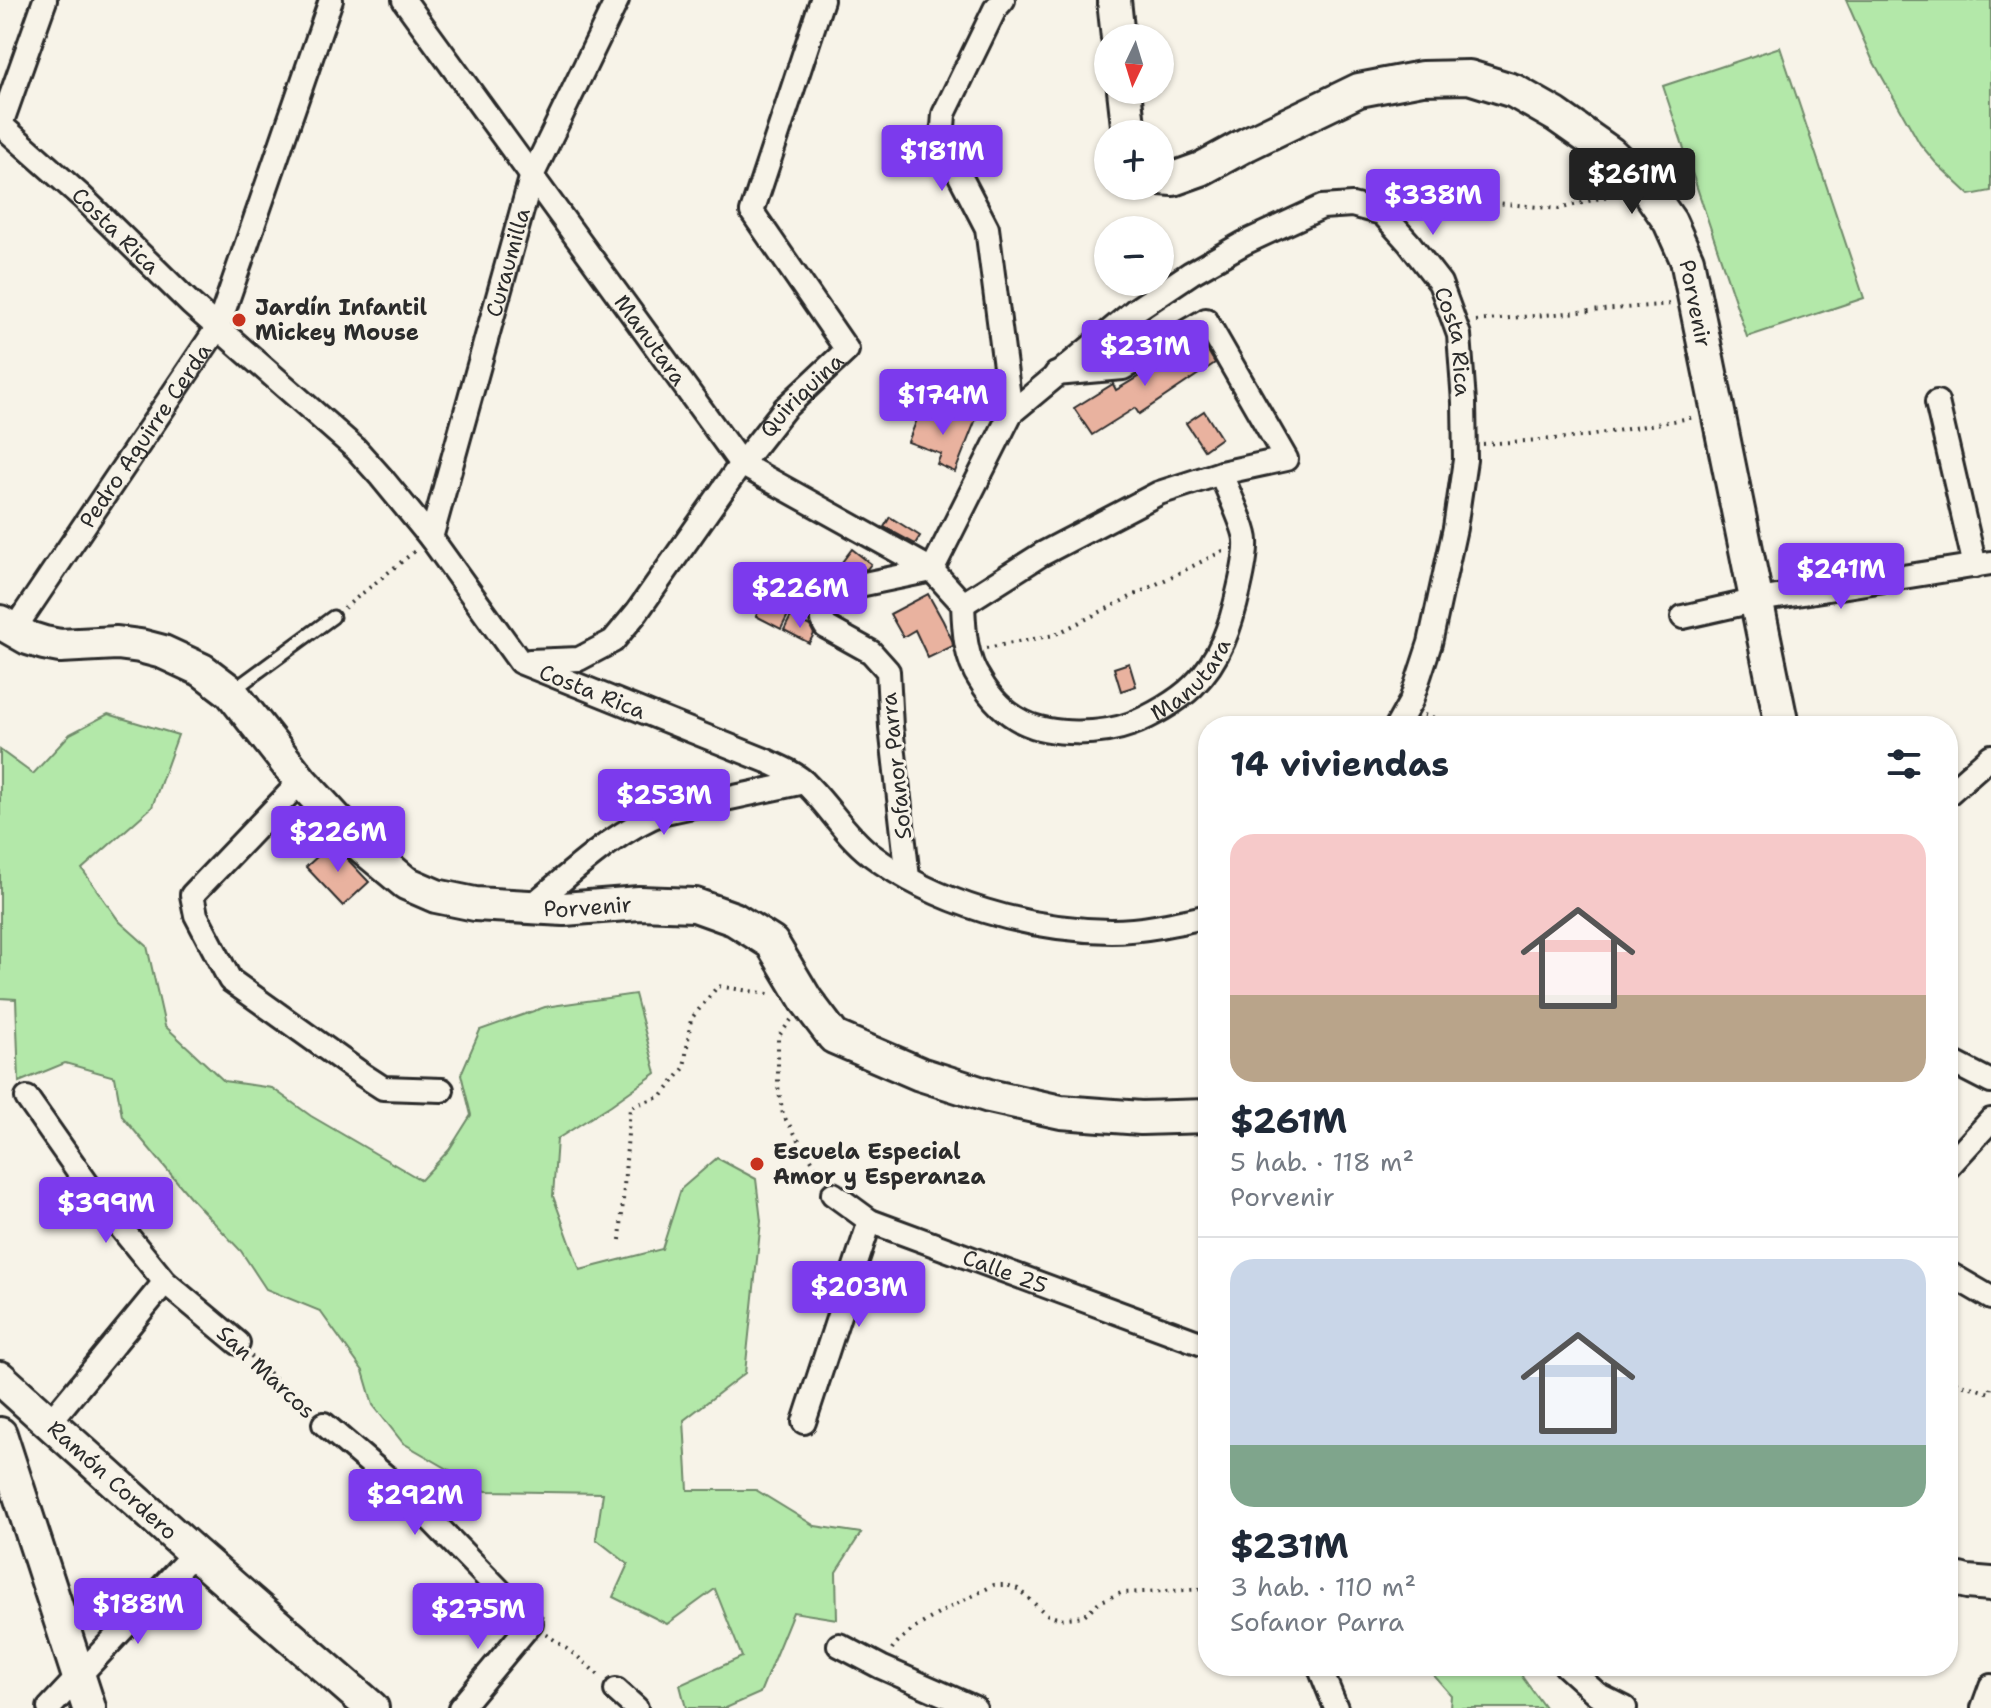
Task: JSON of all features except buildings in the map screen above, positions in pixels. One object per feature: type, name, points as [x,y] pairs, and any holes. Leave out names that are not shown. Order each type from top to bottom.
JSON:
[{"type":"street","points":[[0,126],[45,0]]},
{"type":"street","name":"Pedro Aguirre Cerda","points":[[6,626],[218,327],[331,0]]},
{"type":"street","name":"Manutara","points":[[404,0],[741,464],[932,570],[963,604],[968,652],[978,678],[998,704],[1024,722],[1056,731],[1096,731],[1129,725],[1163,708],[1192,687],[1217,655],[1232,621],[1247,540]]},
{"type":"street","name":"Curaumilla","points":[[431,538],[531,178],[617,0]]},
{"type":"street","name":"Quiriquina","points":[[520,662],[579,659],[613,641],[785,408],[847,350],[752,212],[822,0]]},
{"type":"street","points":[[1003,0],[995,9],[944,114],[942,141],[987,228],[1011,413]]},
{"type":"street","points":[[1114,0],[1117,24]]},
{"type":"street","name":"Porvenir","points":[[1174,179],[1201,169],[1359,90],[1422,78],[1469,77],[1514,91],[1556,115],[1610,153],[1645,186],[1670,222],[1687,260],[1780,716]]},
{"type":"street","name":"Costa Rica","points":[[0,126],[82,197],[180,293],[356,449],[431,538],[520,662],[793,774],[869,853],[931,892],[1042,925],[1113,931],[1198,918]]},
{"type":"street","points":[[932,570],[1011,413],[1056,374],[1134,311],[1244,243],[1322,207],[1352,205],[1373,210]]},
{"type":"street","name":"Costa Rica","points":[[1373,210],[1382,213],[1440,283],[1459,335],[1462,375],[1465,460],[1455,528],[1430,643],[1403,716]]},
{"type":"street","points":[[963,604],[1042,554],[1159,493],[1221,473],[1286,459],[1206,320],[1123,368],[1056,374]]},
{"type":"street","points":[[1683,617],[1758,600],[1983,565],[1937,402]]},
{"type":"street","points":[[1221,473],[1247,540]]},
{"type":"street","name":"Sofanor Parra","points":[[908,878],[888,671],[871,652],[826,627],[822,620],[823,610],[840,589],[932,570]]},
{"type":"street","name":"Porvenir","points":[[6,626],[28,638],[60,646],[117,643],[140,646],[163,652],[202,670],[231,692],[301,781],[358,843],[406,883],[436,896],[475,904],[564,909],[639,903],[695,905],[734,919],[772,943],[806,1000],[834,1037],[920,1074],[989,1096],[1061,1112],[1141,1118],[1198,1116]]},
{"type":"street","points":[[1958,785],[1991,756]]},
{"type":"street","points":[[301,781],[192,895],[196,915],[230,980],[350,1067],[383,1088],[442,1090]]},
{"type":"street","points":[[530,907],[644,820],[665,812],[804,782]]},
{"type":"street","points":[[1958,1065],[1991,1082]]},
{"type":"street","name":"San Marcos","points":[[27,1098],[100,1202],[165,1282],[238,1343]]},
{"type":"street","points":[[1958,1156],[1991,1120]]},
{"type":"street","name":"Calle 25","points":[[833,1194],[870,1221],[1198,1342]]},
{"type":"street","points":[[804,1422],[870,1221]]},
{"type":"street","points":[[1958,1279],[1991,1298]]},
{"type":"street","points":[[50,1422],[165,1282]]},
{"type":"street","name":"Ramón Cordero","points":[[0,1378],[372,1708]]},
{"type":"street","name":"San Marcos","points":[[324,1424],[406,1494],[531,1623]]},
{"type":"street","points":[[0,1434],[89,1708]]},
{"type":"street","points":[[49,1708],[194,1553]]},
{"type":"street","points":[[1958,1580],[1991,1584]]},
{"type":"street","points":[[460,1708],[531,1623]]},
{"type":"street","points":[[839,1645],[975,1708]]},
{"type":"street","points":[[1323,1676],[1336,1708]]},
{"type":"street","points":[[1577,1676],[1597,1694],[1625,1708]]},
{"type":"street","points":[[1983,1708],[1991,1686]]},
{"type":"street","points":[[616,1690],[636,1708]]},
{"type":"lane","points":[[231,692],[333,617]]},
{"type":"path","points":[[1373,210],[1423,196],[1559,209],[1645,186]]},
{"type":"path","points":[[1454,323],[1697,302]]},
{"type":"path","points":[[1465,446],[1582,437],[1718,414]]},
{"type":"path","points":[[333,617],[431,538]]},
{"type":"path","points":[[968,652],[1054,635],[1247,540]]},
{"type":"path","points":[[620,1240],[630,1107],[662,1096],[684,1068],[691,1019],[718,986],[806,1000],[778,1037],[778,1086],[783,1115],[833,1194]]},
{"type":"path","name":"San Marcos","points":[[238,1343],[324,1424]]},
{"type":"path","points":[[1958,1383],[1990,1393],[1991,1388]]},
{"type":"path","points":[[881,1667],[897,1641],[994,1585],[1018,1589],[1046,1614],[1060,1619],[1083,1616],[1099,1602],[1121,1593],[1198,1589]]},
{"type":"path","points":[[531,1623],[616,1690]]},
{"type":"green space","points":[[1846,0],[1991,0],[1991,191],[1970,195],[1920,144],[1872,59]]},
{"type":"green space","points":[[1780,47],[1864,298],[1747,337],[1663,86]]},
{"type":"green space","points":[[108,714],[178,735],[152,807],[82,869],[119,921],[147,946],[165,1026],[224,1081],[272,1088],[311,1116],[421,1180],[449,1150],[471,1115],[461,1074],[480,1030],[545,1007],[635,994],[656,1073],[557,1139],[553,1196],[580,1270],[662,1249],[681,1189],[717,1158],[756,1179],[761,1221],[745,1373],[684,1420],[688,1490],[756,1490],[815,1526],[861,1533],[836,1572],[837,1619],[793,1612],[760,1693],[726,1708],[686,1708],[680,1685],[742,1657],[715,1589],[667,1624],[613,1597],[628,1564],[596,1539],[603,1493],[486,1491],[403,1443],[373,1405],[363,1371],[320,1311],[266,1289],[241,1251],[190,1197],[122,1116],[115,1077],[65,1063],[19,1082],[16,999],[0,998],[0,750],[33,774],[70,734]]},
{"type":"green space","points":[[1434,1676],[1522,1676],[1545,1708],[1450,1708],[1451,1695]]},
{"type":"place","name":"Jardín Infantil Mickey Mouse","points":[[239,320]]},
{"type":"place","name":"Escuela Especial Amor y Esperanza","points":[[757,1164]]}]
